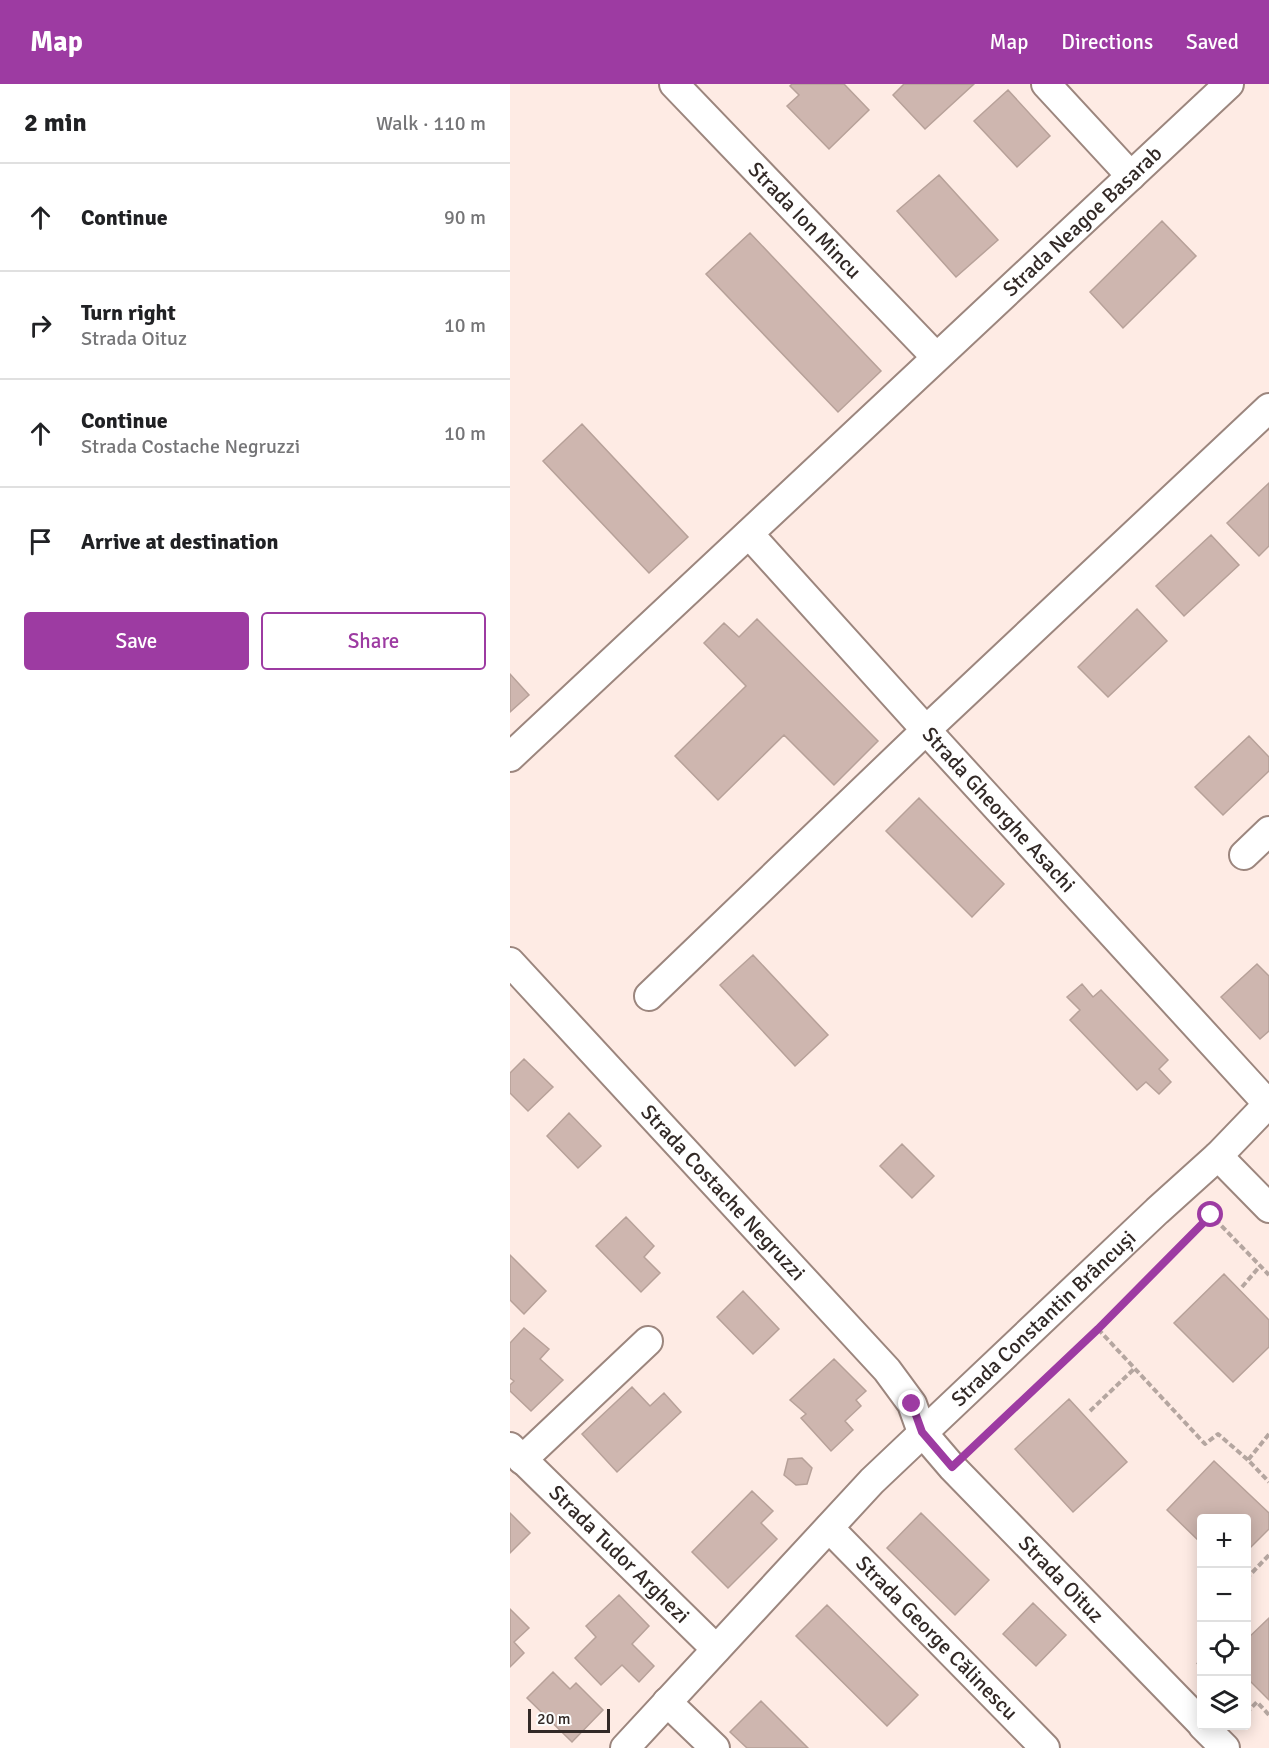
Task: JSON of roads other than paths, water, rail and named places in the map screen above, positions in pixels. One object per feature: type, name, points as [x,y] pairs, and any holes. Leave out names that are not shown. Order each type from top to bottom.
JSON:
[{"type":"street","name":"Strada Ion Mincu","points":[[674,84],[936,357]]},
{"type":"street","points":[[1046,84],[1131,176]]},
{"type":"street","name":"Strada Neagoe Basarab","points":[[510,757],[1229,84]]},
{"type":"street","name":"Strada Gheorghe Asachi","points":[[1269,408],[926,730],[1269,1103]]},
{"type":"street","points":[[649,996],[926,730],[749,534]]},
{"type":"street","points":[[1244,855],[1269,831]]},
{"type":"street","name":"Strada Costache Negruzzi","points":[[510,962],[886,1370],[912,1404],[922,1432]]},
{"type":"street","name":"Strada Constantin Brâncuși","points":[[625,1748],[872,1481],[1218,1156],[1269,1103]]},
{"type":"street","points":[[1218,1156],[1269,1208]]},
{"type":"street","name":"Strada Tudor Arghezi","points":[[648,1341],[516,1453],[716,1649]]},
{"type":"street","name":"Strada Oituz","points":[[922,1432],[952,1467],[1197,1720]]},
{"type":"street","name":"Strada George Călinescu","points":[[829,1528],[1045,1748]]},
{"type":"street","points":[[667,1702],[716,1748]]},
{"type":"street","name":"Strada Oituz","points":[[1207,1730],[1225,1748]]}]
